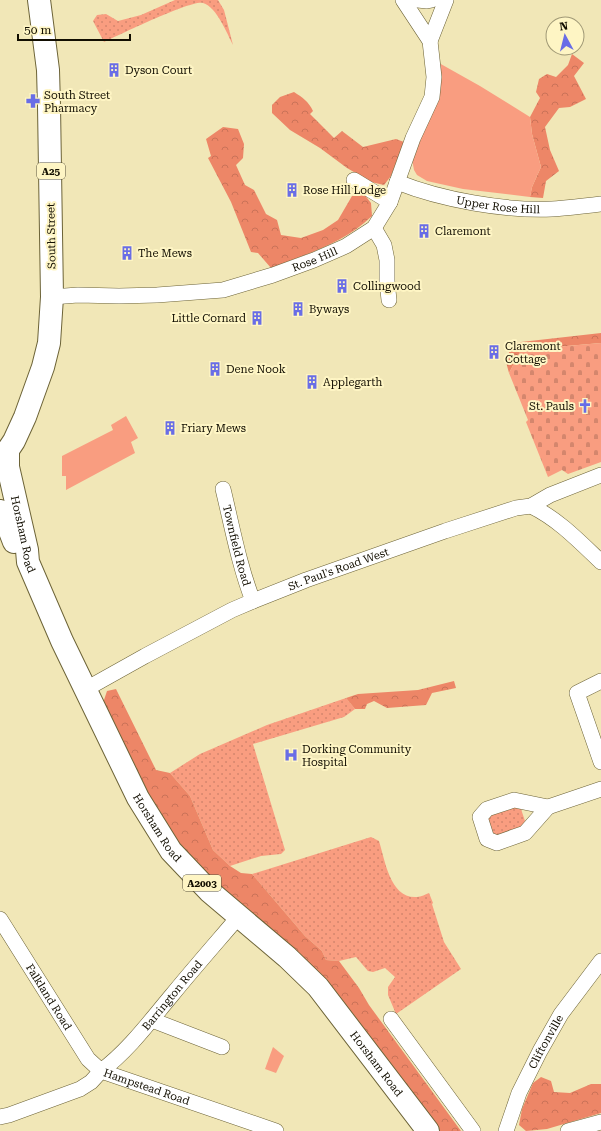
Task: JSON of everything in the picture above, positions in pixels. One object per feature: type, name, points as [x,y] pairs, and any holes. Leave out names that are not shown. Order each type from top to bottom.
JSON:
[{"type":"main road","name":"South Street","points":[[4,457],[26,417],[43,367],[49,343],[52,296],[48,70],[39,0]]},
{"type":"main road","name":"Horsham Road","points":[[4,457],[8,467],[27,550],[28,562],[49,612],[138,798],[171,851],[209,890],[287,957],[318,987],[428,1131]]},
{"type":"main road","name":"A2003","points":[[0,511],[4,516],[19,553],[28,562]]},
{"type":"street","name":"Rose Hill","points":[[52,296],[157,295],[223,290],[273,275],[314,260],[346,246],[374,228],[390,202],[414,138],[432,97],[434,77],[430,41],[403,0]]},
{"type":"street","points":[[418,0],[432,0]]},
{"type":"street","name":"Rose Hill","points":[[430,41],[446,0]]},
{"type":"street","points":[[354,180],[390,202]]},
{"type":"street","name":"Upper Rose Hill","points":[[397,182],[410,188],[444,196],[516,208],[553,209],[601,204]]},
{"type":"street","points":[[374,228],[384,245],[387,260],[389,300]]},
{"type":"street","name":"St. Paul's Road West","points":[[86,689],[232,610],[306,580],[431,536],[516,508],[531,506],[557,492],[601,475]]},
{"type":"street","name":"Townfield Road","points":[[223,489],[238,551],[254,601]]},
{"type":"street","points":[[531,506],[544,512],[560,524],[601,562]]},
{"type":"street","points":[[601,681],[577,693],[601,762]]},
{"type":"street","points":[[548,807],[601,789]]},
{"type":"street","name":"Barrington Road","points":[[101,1072],[111,1064],[152,1020],[240,916]]},
{"type":"street","name":"Falkland Road","points":[[0,919],[88,1059],[101,1072]]},
{"type":"street","name":"Cliftonville","points":[[506,1131],[519,1093],[540,1051],[561,1014],[601,961]]},
{"type":"street","points":[[391,1019],[473,1131]]},
{"type":"street","points":[[152,1020],[222,1047]]},
{"type":"street","name":"Hampstead Road","points":[[0,1117],[80,1089],[91,1082],[101,1072],[276,1131]]},
{"type":"street","points":[[568,1131],[601,1122]]},
{"type":"green space","points":[[175,0],[218,0],[224,10],[233,45],[217,15],[203,3],[170,12],[104,42],[93,21],[97,15],[106,14],[118,21],[141,15]]},
{"type":"green space","points":[[571,56],[575,56],[584,63],[574,76],[586,99],[570,107],[559,108],[545,127],[550,150],[559,171],[546,181],[543,198],[530,197],[532,187],[541,167],[532,134],[530,117],[540,98],[536,92],[539,79],[547,74],[556,77],[568,65]]},
{"type":"green space","points":[[439,63],[530,117],[532,134],[541,167],[532,187],[530,197],[463,189],[427,181],[417,175],[414,170],[412,159]]},
{"type":"green space","points":[[294,92],[307,102],[313,111],[310,114],[334,138],[342,131],[363,147],[396,139],[404,142],[391,176],[384,185],[371,182],[347,168],[320,148],[290,130],[272,113],[272,105],[280,97]]},
{"type":"green space","points":[[223,127],[238,129],[244,144],[243,158],[236,165],[245,185],[254,190],[266,214],[277,220],[281,235],[301,238],[323,230],[338,220],[352,196],[364,194],[371,203],[372,216],[349,234],[337,241],[311,253],[271,268],[258,253],[251,252],[231,202],[208,158],[211,156],[206,139]]},
{"type":"green space","points":[[601,333],[601,343],[521,350],[509,373],[506,362],[512,343]]},
{"type":"green space","points":[[601,343],[601,462],[568,474],[562,470],[548,477],[526,422],[528,420],[509,373],[521,350]]},
{"type":"green space","points":[[126,416],[138,438],[131,442],[135,453],[66,490],[66,476],[62,476],[62,456],[113,430],[111,425]]},
{"type":"green space","points":[[454,681],[456,688],[432,693],[426,705],[387,708],[374,701],[367,704],[365,709],[355,709],[346,698],[358,694],[418,690]]},
{"type":"green space","points":[[116,689],[156,770],[170,773],[190,796],[213,850],[230,866],[241,873],[252,874],[305,936],[322,951],[326,960],[339,961],[359,988],[369,1005],[461,1131],[433,1131],[388,1070],[172,844],[103,703],[107,691]]},
{"type":"green space","points":[[346,698],[355,709],[344,717],[253,744],[285,850],[281,854],[261,856],[230,866],[213,850],[190,796],[170,773],[200,754],[267,725]]},
{"type":"green space","points":[[514,806],[521,809],[525,821],[521,827],[496,836],[490,833],[486,821],[489,815]]},
{"type":"green space","points":[[371,837],[379,841],[390,877],[401,892],[408,896],[417,897],[429,893],[444,942],[461,969],[396,1014],[388,995],[388,987],[395,977],[385,968],[373,972],[368,971],[356,957],[339,961],[326,960],[322,951],[305,936],[252,874]]},
{"type":"green space","points":[[273,1047],[284,1056],[276,1073],[265,1069]]},
{"type":"green space","points":[[541,1077],[551,1081],[554,1092],[570,1093],[591,1084],[601,1084],[601,1113],[547,1129],[526,1131],[519,1125],[522,1109],[533,1083]]},
{"type":"place","name":"Dyson Court","points":[[114,70]]},
{"type":"place","name":"South Street Pharmacy","points":[[33,101]]},
{"type":"place","name":"Rose Hill Lodge","points":[[292,190]]},
{"type":"place","name":"Claremont","points":[[424,231]]},
{"type":"place","name":"The Mews","points":[[127,253]]},
{"type":"place","name":"Collingwood","points":[[342,286]]},
{"type":"place","name":"Byways","points":[[298,309]]},
{"type":"place","name":"Little Cornard","points":[[257,318]]},
{"type":"place","name":"Claremont Cottage","points":[[494,352]]},
{"type":"place","name":"Dene Nook","points":[[215,369]]},
{"type":"place","name":"Applegarth","points":[[312,382]]},
{"type":"place","name":"St. Pauls","points":[[585,406]]},
{"type":"place","name":"Friary Mews","points":[[170,428]]},
{"type":"place","name":"Dorking Community Hospital","points":[[291,755]]}]
